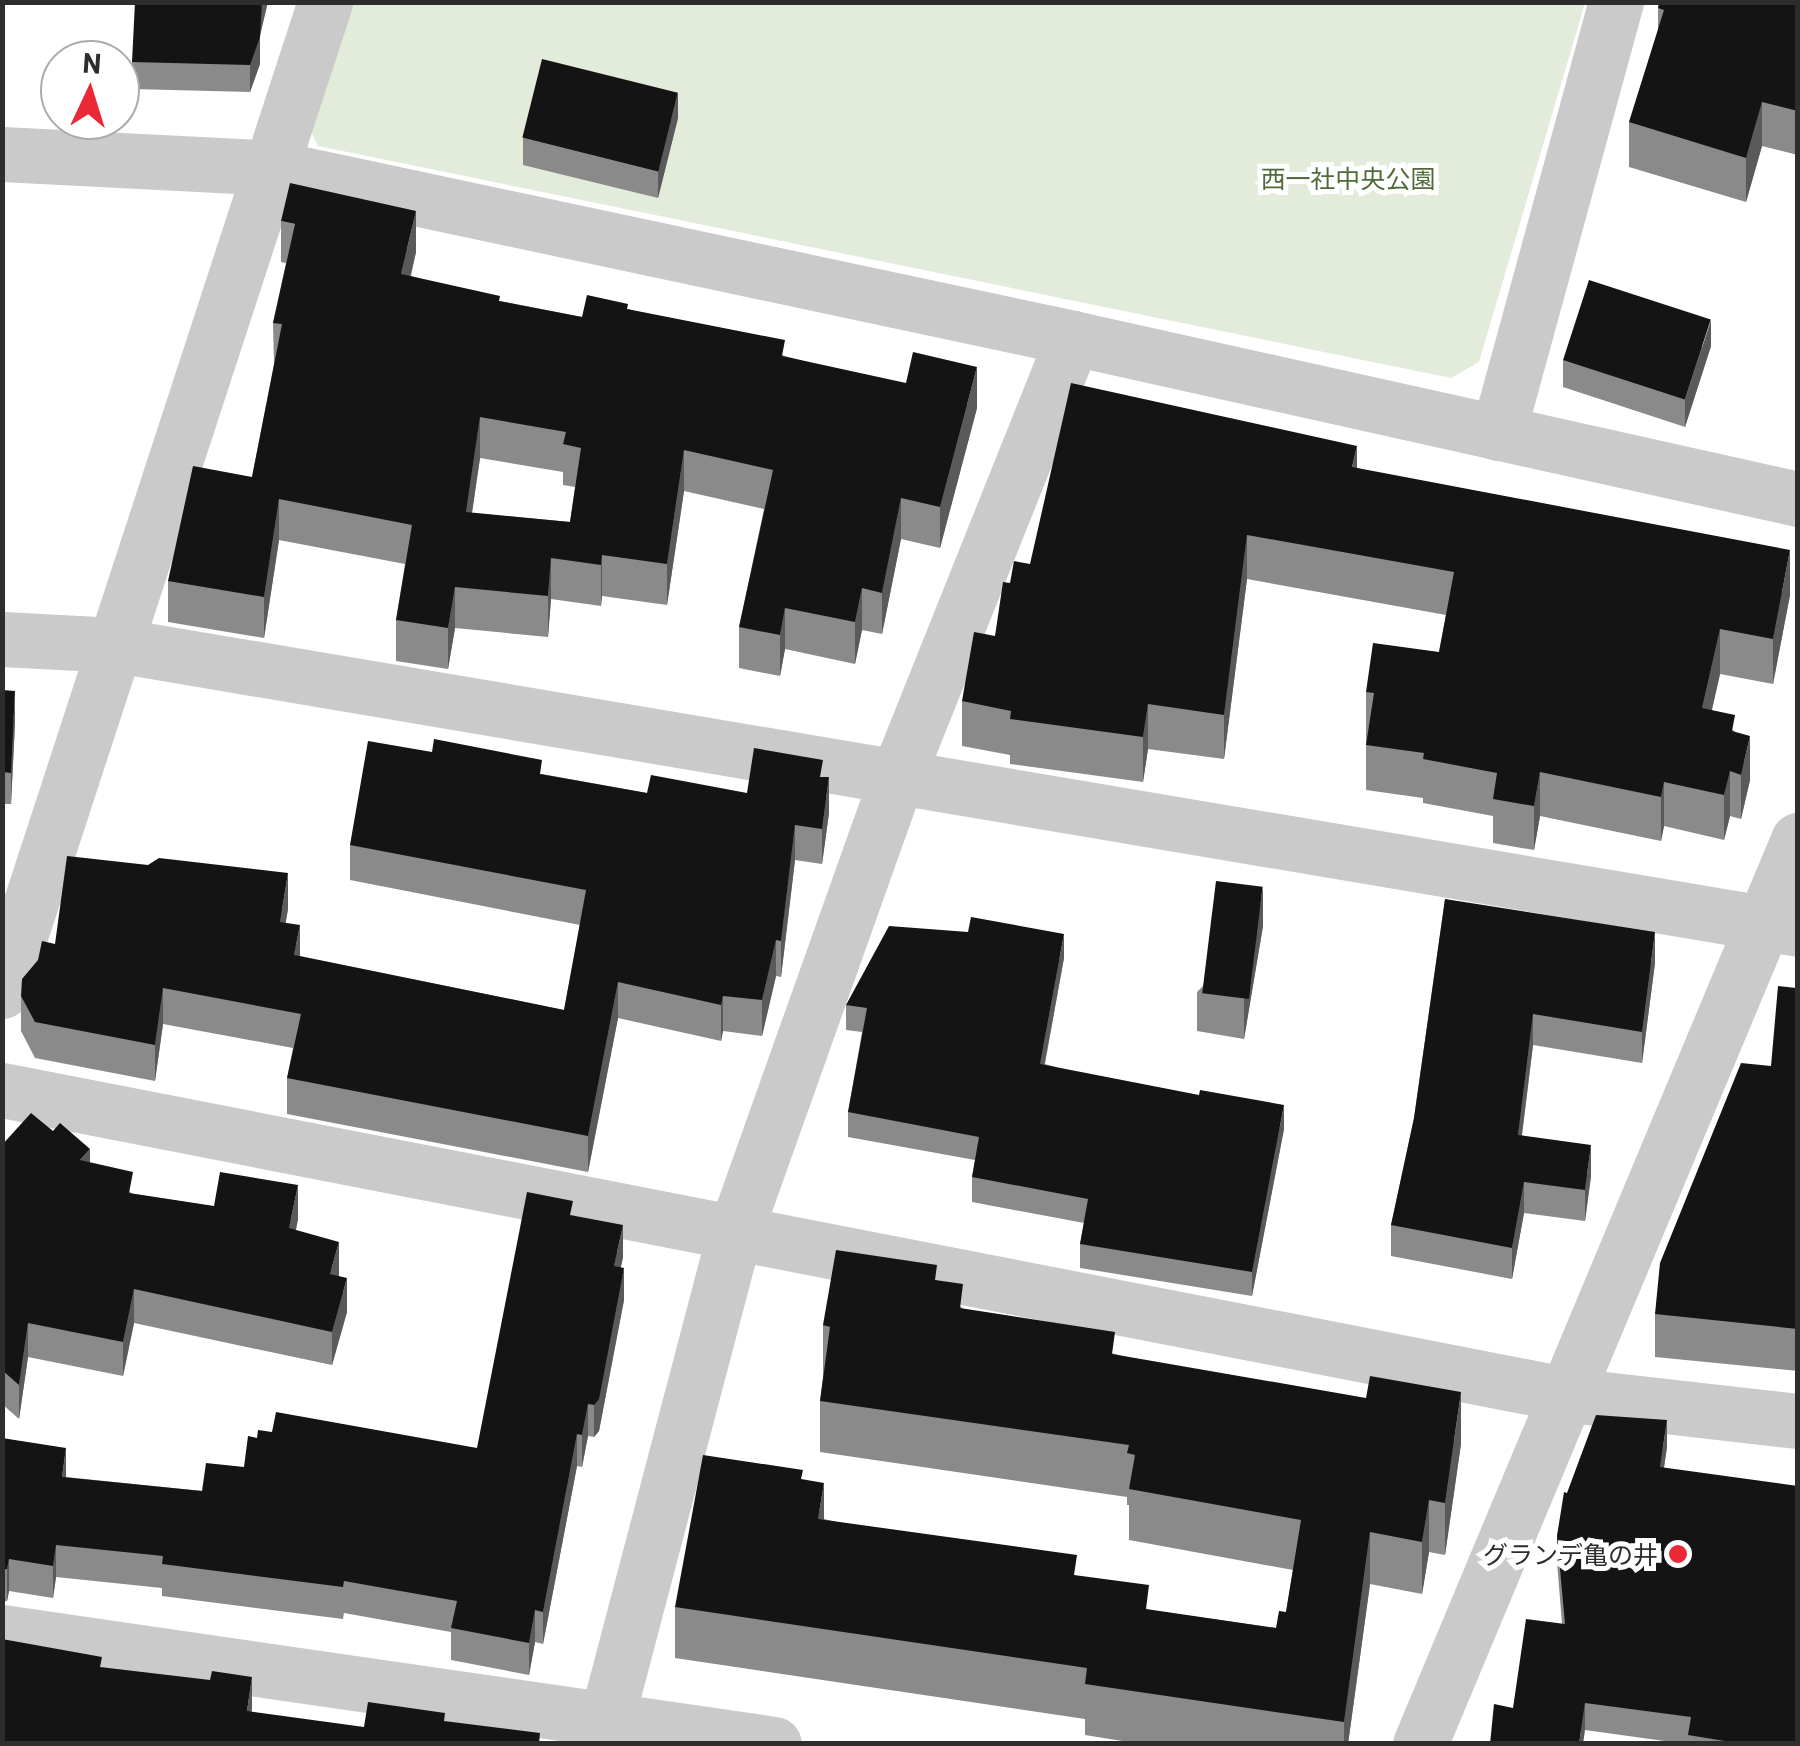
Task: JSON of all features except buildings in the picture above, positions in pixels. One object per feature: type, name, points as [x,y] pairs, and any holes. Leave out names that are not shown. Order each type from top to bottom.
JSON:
[{"type":"street","points":[[2,991],[274,168],[325,2]]},
{"type":"street","points":[[1498,433],[1616,2]]},
{"type":"street","points":[[2,154],[274,168],[1073,338],[1798,499]]},
{"type":"street","points":[[603,1731],[734,1236],[896,780],[1073,338]]},
{"type":"street","points":[[2,639],[116,644],[896,780],[1781,926]]},
{"type":"street","points":[[1420,1744],[1569,1396],[1781,926],[1798,840]]},
{"type":"street","points":[[2,1090],[734,1236],[1569,1396],[1798,1420]]},
{"type":"street","points":[[2,1632],[603,1731],[774,1744]]},
{"type":"green space","name":"西一社中央公園","points":[[348,3],[1585,3],[1479,362],[1451,378],[318,146],[308,126]]},
{"type":"place","name":"グランデ亀の井","points":[[1678,1554]]}]
